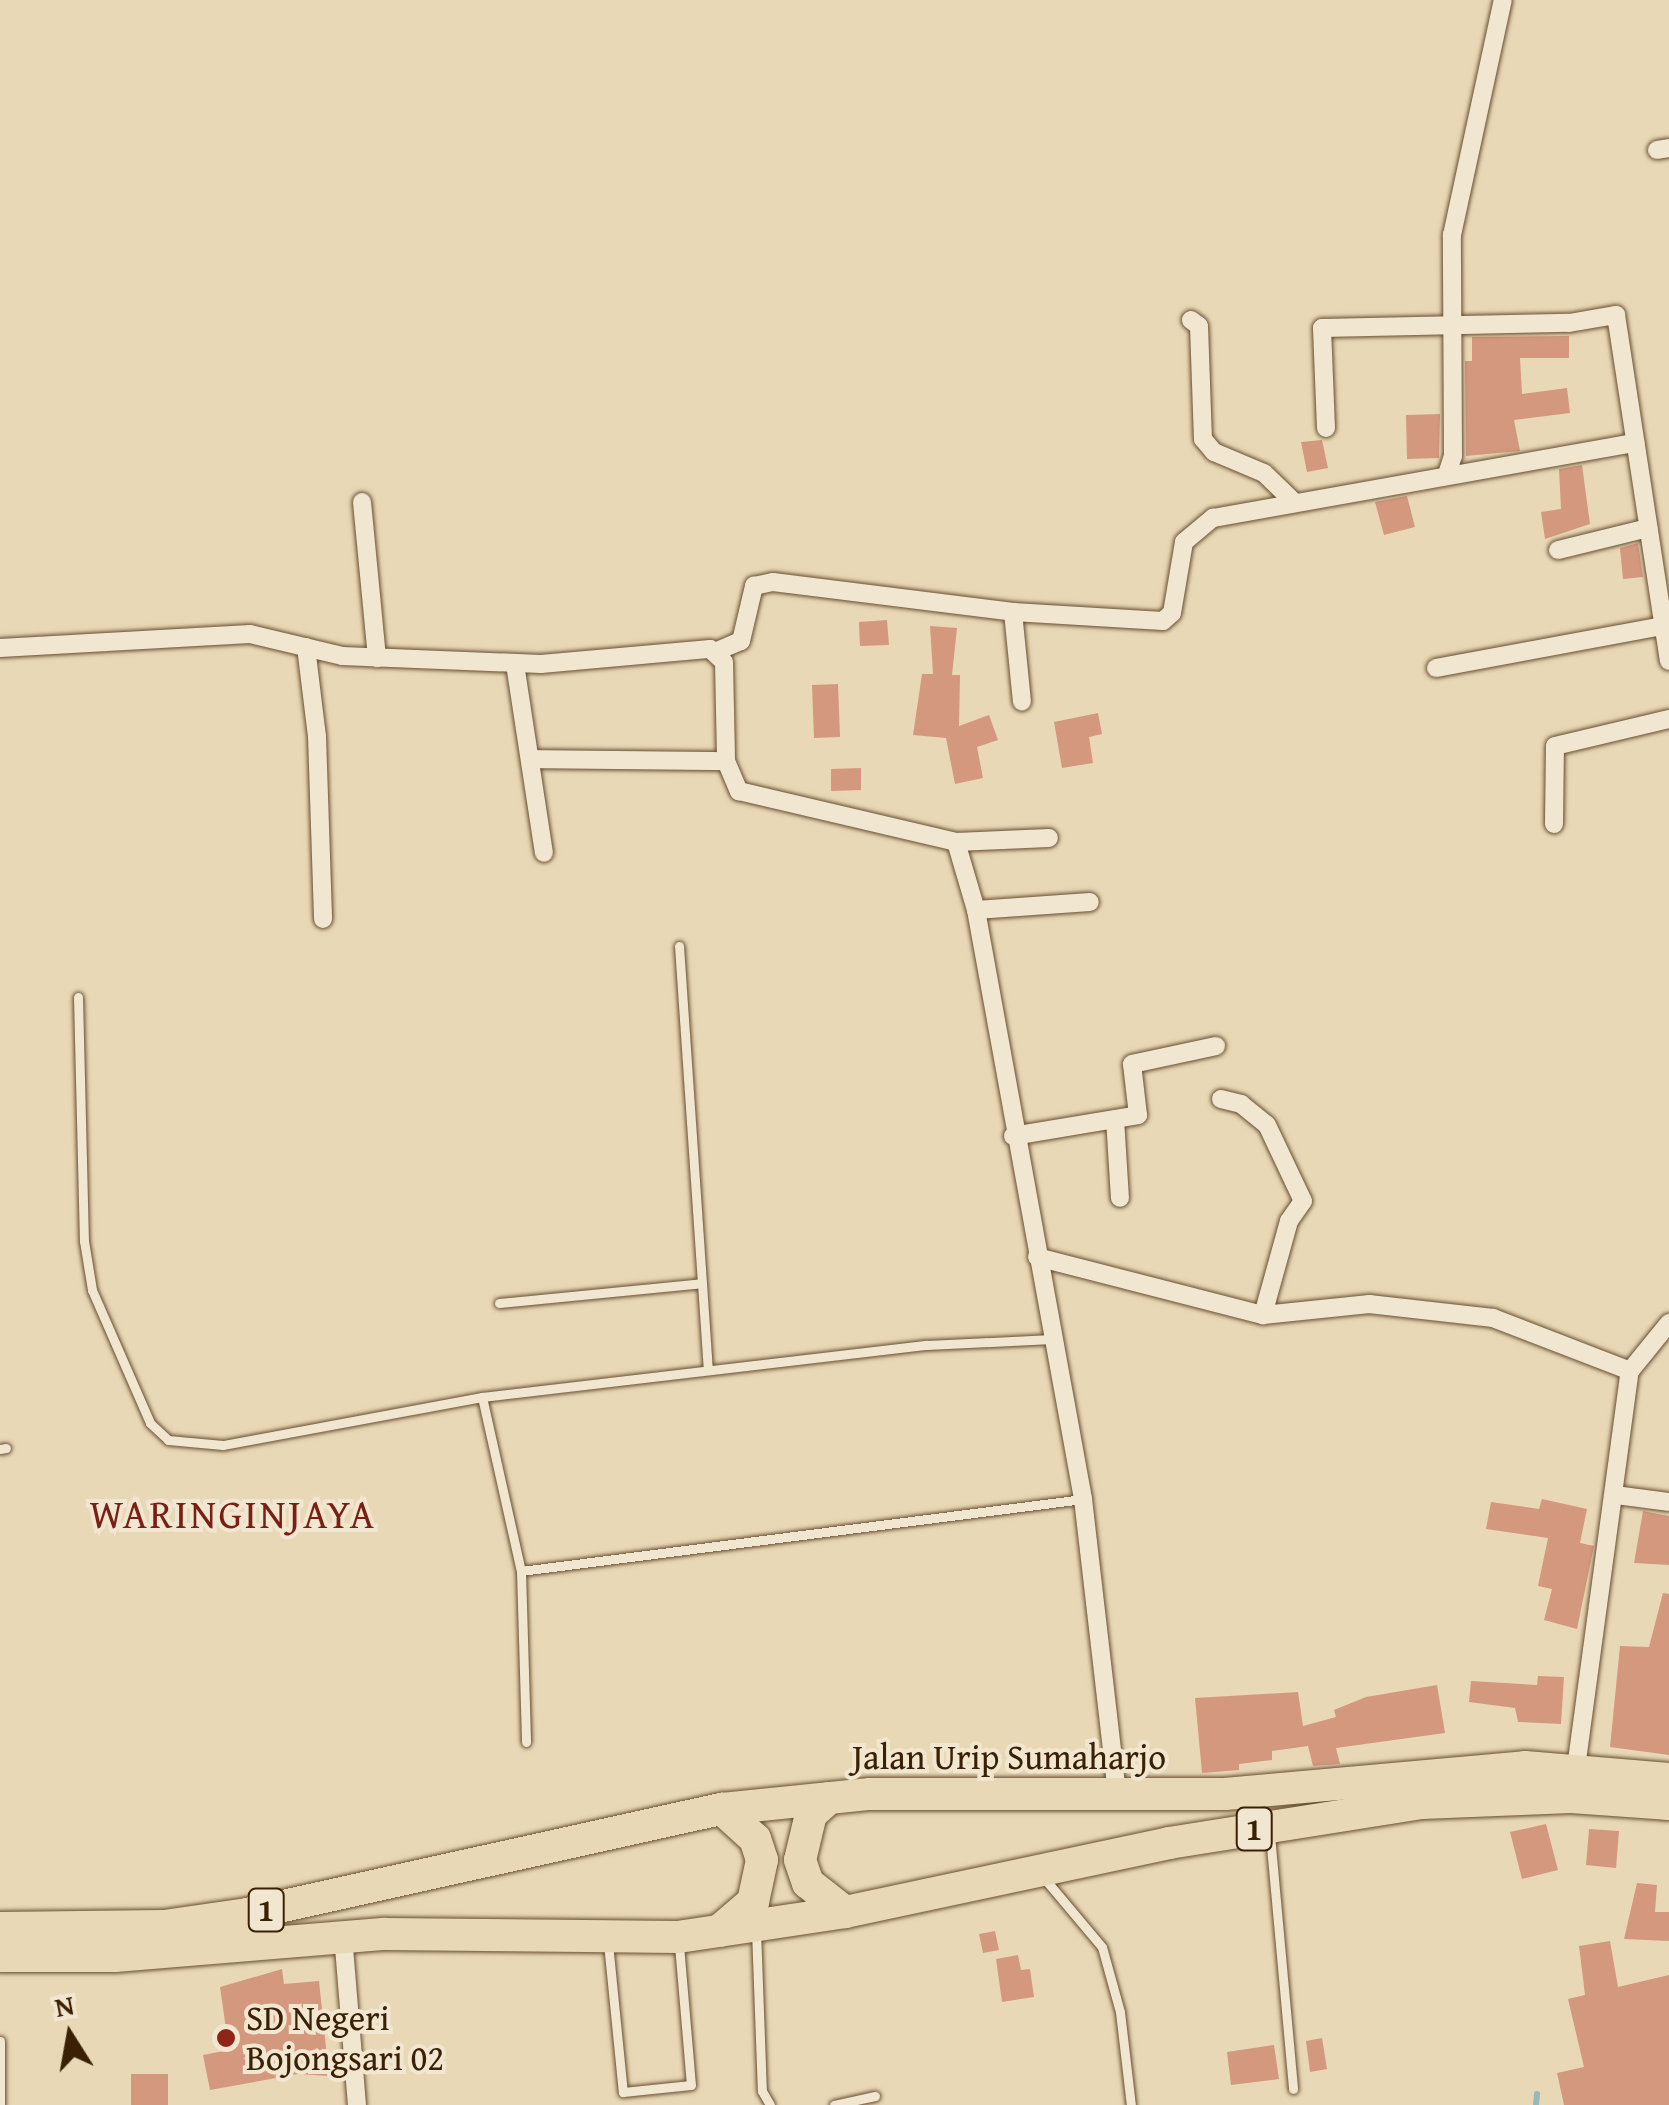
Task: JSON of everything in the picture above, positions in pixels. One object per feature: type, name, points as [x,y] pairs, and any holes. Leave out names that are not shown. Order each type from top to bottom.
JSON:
[{"type":"highway","name":"Jalan Urip Sumaharjo","points":[[0,1928],[147,1927],[230,1917],[722,1809],[828,1798],[935,1790],[1224,1794],[1421,1789],[1576,1768],[1669,1778]]},
{"type":"highway","name":"Jalan Urip Sumaharjo","points":[[1480,1783],[1669,1804]]},
{"type":"highway","name":"Jalan Urip Sumaharjo","points":[[0,1956],[115,1956],[343,1935],[608,1940],[715,1934],[846,1912],[1269,1827],[1421,1789]]},
{"type":"highway","points":[[828,1798],[811,1814],[800,1860],[808,1883],[846,1912]]},
{"type":"highway","points":[[715,1934],[753,1902],[761,1882],[755,1838],[722,1809]]},
{"type":"street","points":[[1448,472],[1453,456],[1452,235],[1503,0]]},
{"type":"street","points":[[1326,428],[1322,328],[1569,323],[1616,316],[1669,661]]},
{"type":"street","points":[[1191,320],[1198,326],[1203,439],[1214,452],[1264,473],[1294,502]]},
{"type":"street","points":[[0,648],[250,634],[377,658],[515,664],[718,651],[741,642],[750,594],[758,584],[1013,612],[1163,621],[1172,614],[1182,549],[1213,518],[1448,472],[1635,443]]},
{"type":"street","points":[[362,502],[377,658]]},
{"type":"street","points":[[1558,550],[1648,528]]},
{"type":"street","points":[[1013,612],[1022,702]]},
{"type":"street","points":[[1436,668],[1664,626]]},
{"type":"street","points":[[306,647],[318,736],[323,919]]},
{"type":"street","points":[[718,651],[724,662],[726,762],[731,783],[752,797],[956,842],[1050,838]]},
{"type":"street","points":[[515,664],[544,853]]},
{"type":"street","points":[[1554,824],[1555,746],[1669,718]]},
{"type":"street","points":[[530,759],[726,762]]},
{"type":"street","points":[[956,842],[976,910],[1013,1136],[1083,1499],[1117,1792]]},
{"type":"street","points":[[976,910],[1090,902]]},
{"type":"street","points":[[1013,1136],[1138,1115],[1132,1064],[1216,1046]]},
{"type":"street","points":[[1221,1099],[1241,1104],[1268,1124],[1302,1201],[1289,1222],[1263,1315]]},
{"type":"street","points":[[1114,1119],[1120,1198]]},
{"type":"street","points":[[1037,1258],[1263,1315],[1369,1304],[1493,1318],[1630,1370]]},
{"type":"street","points":[[1576,1768],[1630,1370],[1669,1323]]},
{"type":"street","points":[[1616,1495],[1669,1502]]},
{"type":"street","points":[[343,1935],[358,2105]]},
{"type":"lane","points":[[679,946],[708,1369]]},
{"type":"lane","points":[[78,997],[84,1241],[92,1290],[150,1423],[168,1440],[223,1445],[482,1397],[708,1369],[1052,1339]]},
{"type":"lane","points":[[499,1303],[702,1282]]},
{"type":"lane","points":[[482,1397],[522,1571],[526,1742]]},
{"type":"lane","points":[[522,1571],[1083,1499]]},
{"type":"lane","points":[[1269,1827],[1293,2089]]},
{"type":"lane","points":[[1038,1872],[1102,1947],[1120,2012],[1131,2105]]},
{"type":"lane","points":[[756,1927],[762,2091],[770,2105]]},
{"type":"lane","points":[[608,1940],[623,2092],[692,2085],[678,1938]]},
{"type":"lane","points":[[0,2041],[0,2105]]},
{"type":"lane","points":[[834,2105],[875,2096]]},
{"type":"building","points":[[1569,336],[1569,358],[1520,358],[1522,394],[1567,388],[1570,413],[1514,420],[1520,451],[1466,456],[1465,361],[1472,361],[1472,337]]},
{"type":"building","points":[[1440,414],[1439,458],[1407,459],[1406,415]]},
{"type":"building","points":[[1322,440],[1328,468],[1307,472],[1301,442]]},
{"type":"building","points":[[1582,465],[1590,524],[1545,539],[1541,512],[1561,509],[1559,469]]},
{"type":"building","points":[[1407,496],[1415,527],[1384,535],[1375,502]]},
{"type":"building","points":[[1638,543],[1643,577],[1623,579],[1620,548]]},
{"type":"building","points":[[887,620],[889,645],[860,646],[859,622]]},
{"type":"building","points":[[930,626],[957,628],[952,675],[960,675],[959,726],[989,715],[998,740],[977,747],[983,778],[955,784],[946,738],[913,735],[922,674],[933,674]]},
{"type":"building","points":[[838,684],[840,737],[814,738],[812,685]]},
{"type":"building","points":[[1098,713],[1102,734],[1089,737],[1093,763],[1062,768],[1054,722]]},
{"type":"building","points":[[861,768],[861,790],[831,791],[831,769]]},
{"type":"building","points":[[1542,1499],[1587,1509],[1580,1543],[1594,1546],[1577,1629],[1544,1620],[1552,1589],[1538,1586],[1548,1538],[1486,1529],[1491,1502],[1539,1509]]},
{"type":"building","points":[[1643,1511],[1669,1516],[1669,1565],[1634,1563]]},
{"type":"building","points":[[1663,1593],[1669,1594],[1669,1755],[1610,1747],[1620,1646],[1649,1647]]},
{"type":"building","points":[[1538,1676],[1564,1677],[1561,1724],[1518,1722],[1515,1708],[1469,1702],[1471,1681],[1537,1685]]},
{"type":"building","points":[[1437,1685],[1445,1733],[1336,1748],[1340,1764],[1313,1766],[1308,1746],[1272,1751],[1272,1760],[1239,1764],[1239,1770],[1202,1773],[1195,1698],[1298,1692],[1303,1726],[1336,1717],[1334,1710],[1366,1697]]},
{"type":"building","points":[[1546,1824],[1558,1870],[1522,1879],[1510,1832]]},
{"type":"building","points":[[1589,1829],[1619,1831],[1616,1868],[1586,1865]]},
{"type":"building","points":[[1637,1883],[1657,1885],[1655,1912],[1669,1912],[1669,1941],[1624,1939]]},
{"type":"building","points":[[995,1931],[999,1950],[983,1953],[979,1934]]},
{"type":"building","points":[[1610,1941],[1618,1987],[1669,1975],[1669,2105],[1564,2105],[1557,2073],[1584,2067],[1568,1999],[1585,1995],[1579,1946]]},
{"type":"building","points":[[1018,1955],[1021,1970],[1030,1969],[1034,1997],[1002,2002],[996,1959]]},
{"type":"building","points":[[282,1969],[284,1984],[319,1981],[329,2076],[298,2074],[210,2090],[203,2055],[229,2050],[220,1987]]},
{"type":"building","points":[[1322,2038],[1327,2069],[1310,2072],[1306,2041]]},
{"type":"building","points":[[1274,2045],[1279,2079],[1231,2085],[1227,2052]]},
{"type":"building","points":[[131,2074],[168,2074],[168,2105],[131,2105]]},
{"type":"waterway","points":[[1536,2105],[1537,2094]]},
{"type":"place","name":"SD Negeri Bojongsari 02","points":[[226,2038]]},
{"type":"district","name":"WARINGINJAYA","points":[[233,1514]]}]
